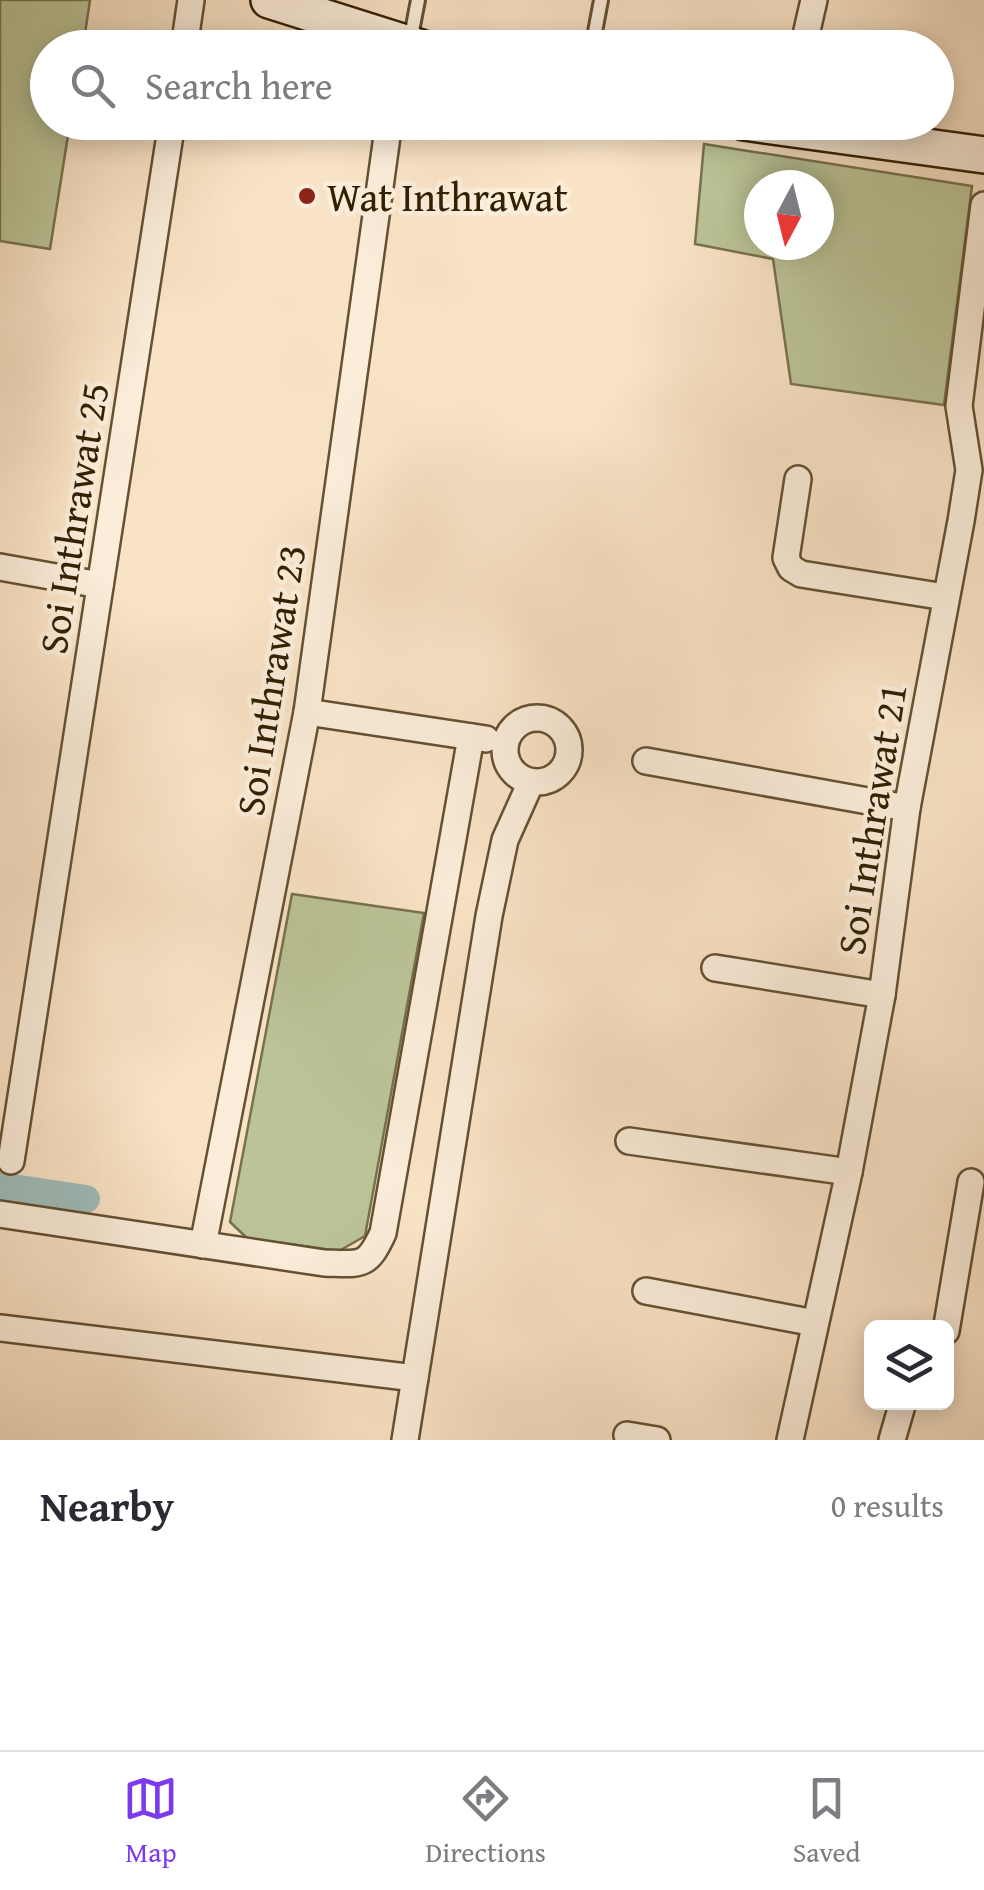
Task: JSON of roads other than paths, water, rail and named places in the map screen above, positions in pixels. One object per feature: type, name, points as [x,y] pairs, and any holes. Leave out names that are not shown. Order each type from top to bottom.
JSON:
[{"type":"street","points":[[187,30],[191,0]]},
{"type":"street","points":[[807,30],[814,0]]},
{"type":"street","points":[[278,1],[364,30]]},
{"type":"street","name":"Soi Inthrawat 25","points":[[12,1161],[169,140]]},
{"type":"street","name":"Soi Inthrawat 23","points":[[203,1245],[306,712],[386,140]]},
{"type":"street","points":[[884,140],[984,155]]},
{"type":"street","name":"Soi Inthrawat 21","points":[[790,1440],[849,1172],[882,995],[907,808],[968,470],[959,406],[984,206]]},
{"type":"street","points":[[798,479],[786,558],[791,568],[801,574],[946,596]]},
{"type":"street","points":[[0,566],[100,585]]},
{"type":"street","points":[[306,712],[506,742]]},
{"type":"street","points":[[537,718],[548,720],[564,733],[569,753],[566,764],[552,779],[531,782],[521,778],[507,763],[506,742],[517,724],[537,718]]},
{"type":"street","points":[[0,1214],[324,1263],[362,1264],[372,1256],[383,1233],[471,737]]},
{"type":"street","points":[[646,761],[907,808]]},
{"type":"street","points":[[405,1440],[489,916],[505,840],[531,782]]},
{"type":"street","points":[[715,968],[882,995]]},
{"type":"street","points":[[629,1140],[849,1172]]},
{"type":"street","points":[[948,1320],[970,1182]]},
{"type":"street","points":[[646,1291],[814,1322]]},
{"type":"street","points":[[0,1328],[415,1378]]},
{"type":"street","points":[[892,1440],[901,1410]]},
{"type":"street","points":[[627,1435],[657,1440]]},
{"type":"lane","points":[[411,30],[418,0]]},
{"type":"lane","points":[[595,30],[601,0]]},
{"type":"waterway","points":[[0,1186],[86,1199]]},
{"type":"place","name":"Wat Inthrawat","points":[[307,196]]}]
